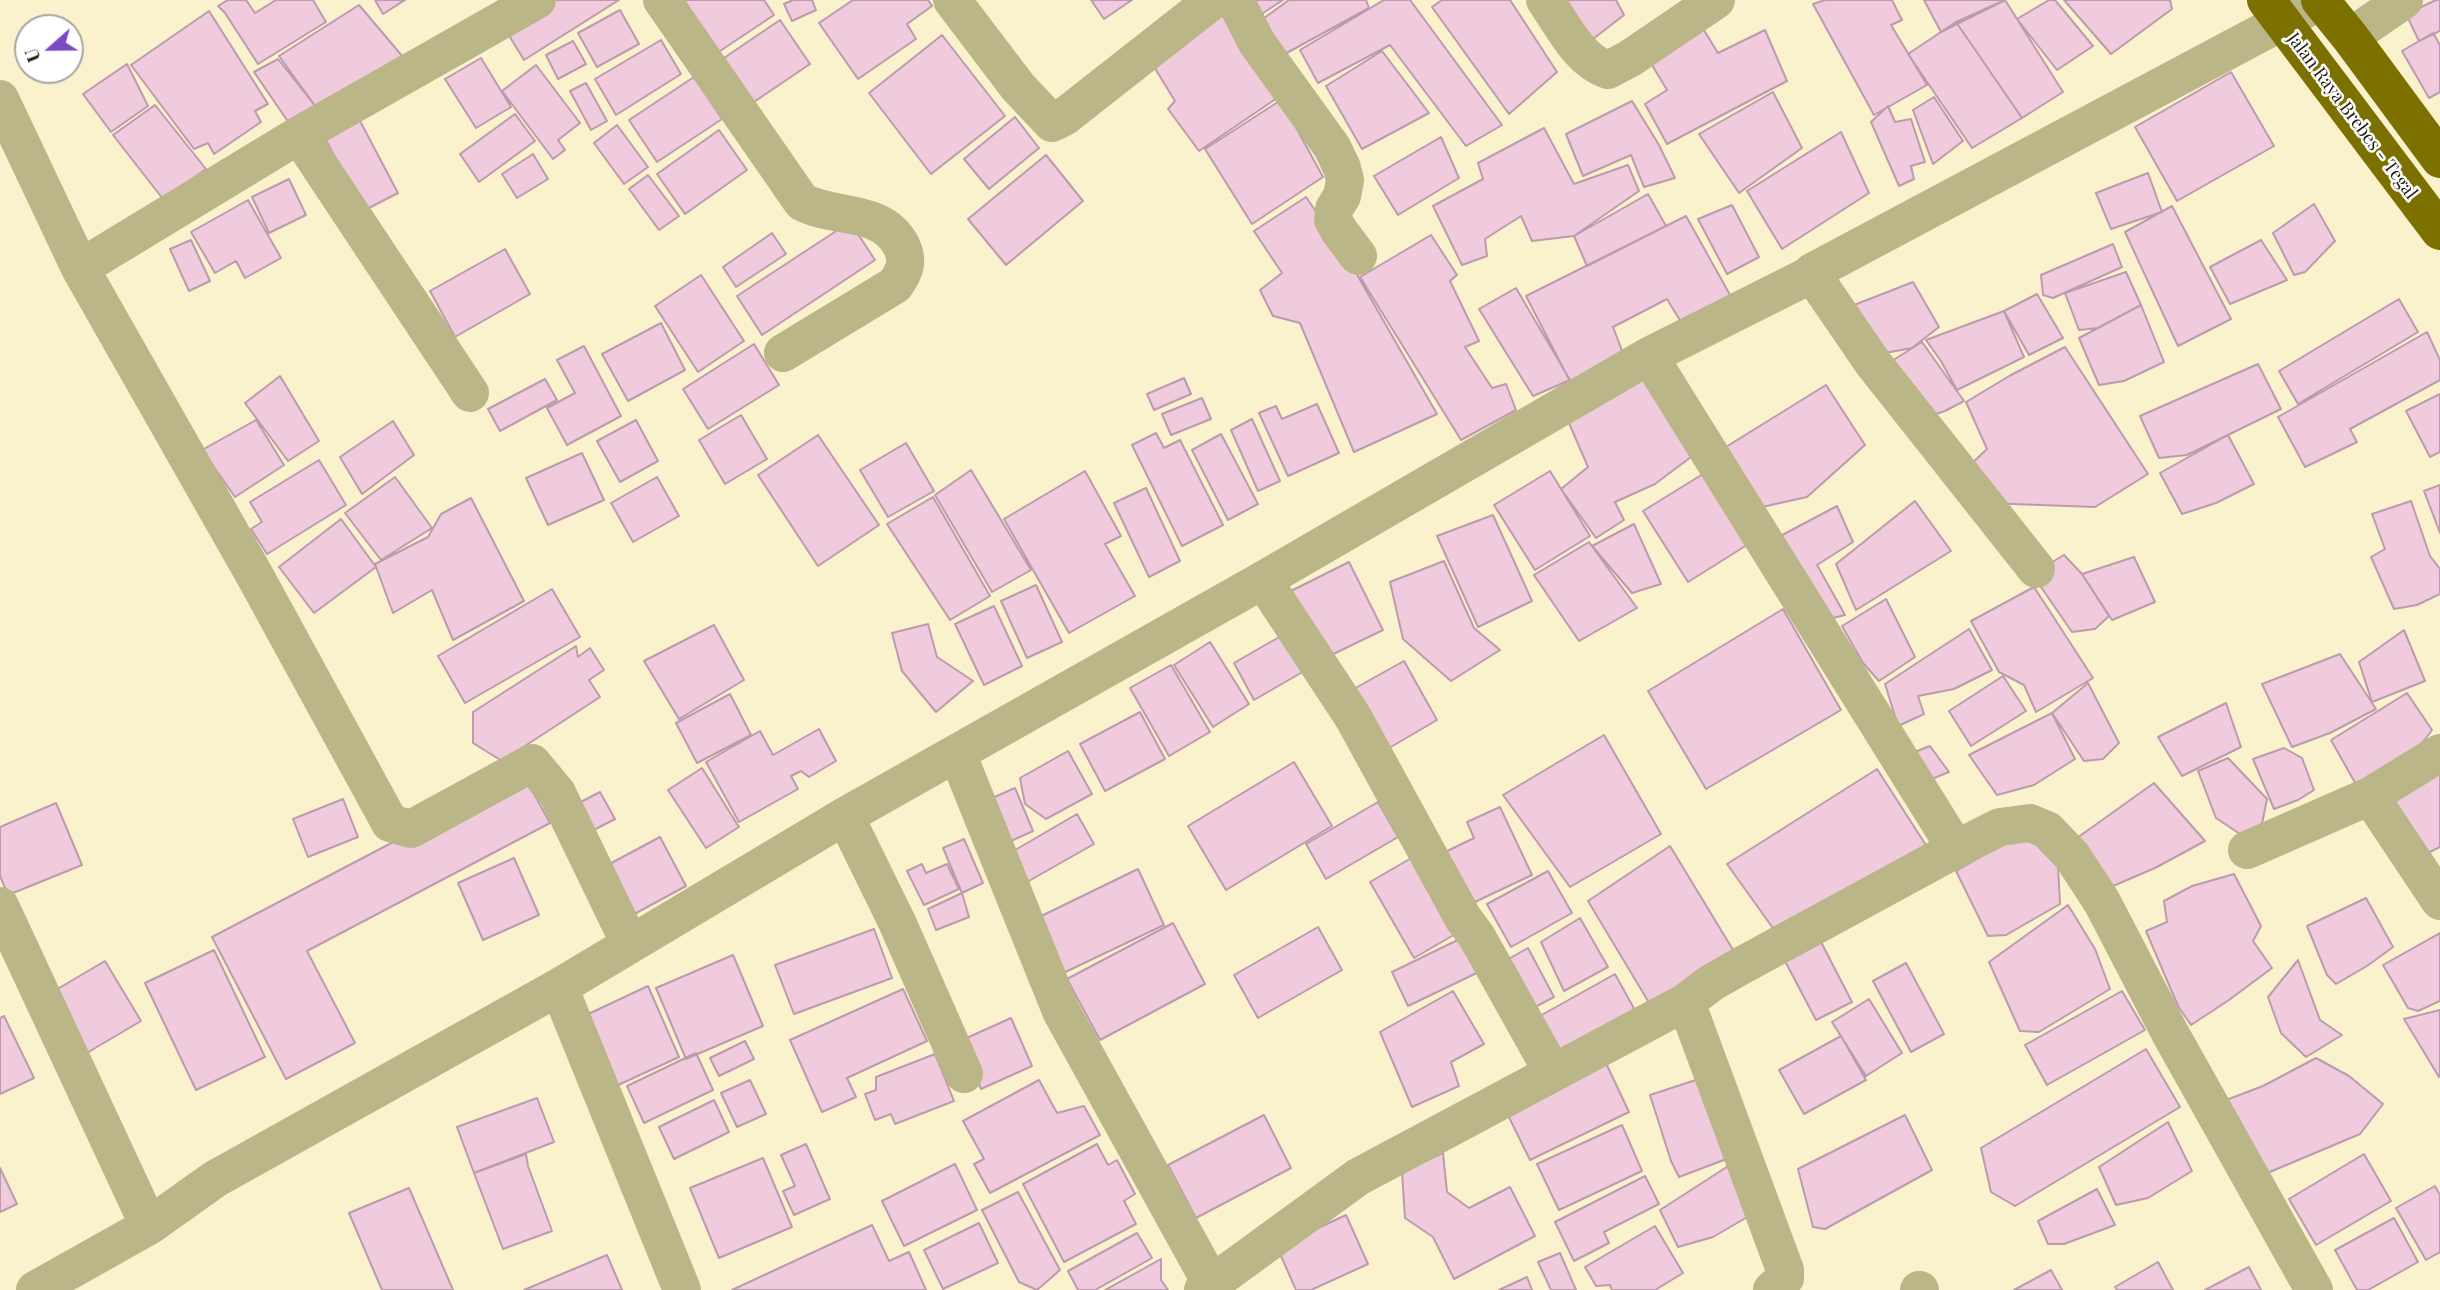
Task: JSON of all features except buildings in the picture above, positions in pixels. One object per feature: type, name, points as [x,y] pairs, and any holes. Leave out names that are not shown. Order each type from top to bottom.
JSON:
[{"type":"highway","points":[[2320,0],[2440,159]]},
{"type":"highway","name":"Jalan Raya Brebes - Tegal","points":[[2274,12],[2440,230]]},
{"type":"street","points":[[80,268],[299,135],[537,0]]},
{"type":"street","points":[[662,0],[803,202],[818,210],[861,216],[882,225],[900,243],[905,255],[906,270],[895,285],[783,353]]},
{"type":"street","points":[[952,0],[1018,87],[1052,123],[1064,117],[1213,0]]},
{"type":"street","points":[[1235,0],[1257,43],[1332,148],[1342,168],[1345,180],[1342,196],[1334,209],[1334,220],[1358,256]]},
{"type":"street","points":[[1545,0],[1584,56],[1598,67],[1608,69],[1629,59],[1716,0]]},
{"type":"street","points":[[36,1290],[149,1226],[215,1179],[559,987],[845,816],[1263,580],[1649,356],[1812,274],[2101,117],[2274,12],[2320,0]]},
{"type":"street","points":[[2350,37],[2404,0]]},
{"type":"street","points":[[0,99],[80,268],[255,576],[390,822],[411,829],[532,762],[557,793],[630,944]]},
{"type":"street","points":[[299,135],[470,393]]},
{"type":"street","points":[[1812,274],[1873,363],[2036,569]]},
{"type":"street","points":[[1649,356],[1955,849]]},
{"type":"street","points":[[1263,580],[1353,717],[1431,855],[1463,918],[1477,937],[1553,1073]]},
{"type":"street","points":[[957,753],[1061,1011],[1207,1287],[1357,1177],[1686,1002],[1739,967],[1955,849],[2000,827],[2030,823],[2047,830],[2072,856],[2102,902],[2170,1034],[2314,1290]]},
{"type":"street","points":[[2247,850],[2371,796],[2440,753]]},
{"type":"street","points":[[2371,796],[2440,901]]},
{"type":"street","points":[[845,816],[897,922],[964,1074]]},
{"type":"street","points":[[0,906],[149,1226]]},
{"type":"street","points":[[559,987],[682,1290]]},
{"type":"street","points":[[1686,1002],[1785,1270],[1781,1283],[1772,1290]]}]
